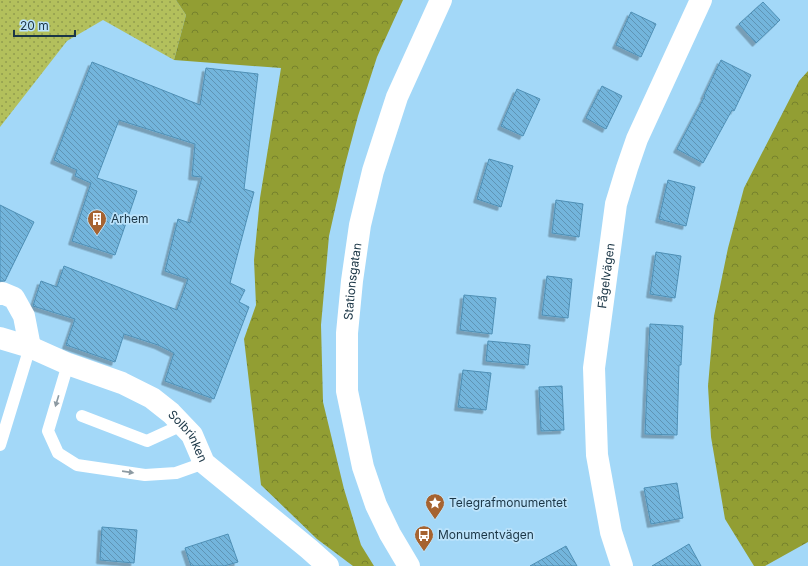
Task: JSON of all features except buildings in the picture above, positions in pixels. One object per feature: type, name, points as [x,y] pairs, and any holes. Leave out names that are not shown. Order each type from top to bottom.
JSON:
[{"type":"street","name":"Stationsgatan","points":[[409,566],[390,534],[376,505],[363,467],[347,391],[347,333],[352,280],[360,225],[373,171],[397,97],[441,0]]},
{"type":"street","name":"Fågelvägen","points":[[622,566],[610,532],[597,455],[594,368],[616,204],[637,139],[701,0]]},
{"type":"street","points":[[0,294],[2,293],[14,298],[24,316],[30,347]]},
{"type":"street","name":"Solbrinken","points":[[0,338],[30,347],[68,364],[122,383],[152,398],[171,412],[192,435],[204,463],[310,549],[328,566]]},
{"type":"lane","points":[[0,445],[30,347]]},
{"type":"lane","points":[[68,364],[48,431],[58,452],[77,465],[145,474],[176,473],[204,463]]},
{"type":"lane","points":[[82,416],[147,441],[182,425]]},
{"type":"green space","points":[[0,0],[176,0],[186,15],[174,60],[103,20],[67,41],[0,127]]},
{"type":"green space","points":[[176,0],[403,0],[377,57],[358,116],[345,165],[329,236],[321,325],[323,402],[344,489],[361,545],[374,566],[353,566],[317,539],[261,485],[244,339],[256,305],[254,260],[260,198],[281,68],[174,60],[186,15]]},
{"type":"green space","points":[[808,71],[808,542],[765,566],[754,566],[725,519],[711,437],[708,386],[714,316],[728,248],[744,188],[799,81]]},
{"type":"place","name":"Arhem","points":[[97,236]]},
{"type":"place","name":"Telegrafmonumentet","points":[[435,520]]},
{"type":"place","name":"Monumentvägen","points":[[424,552]]}]
